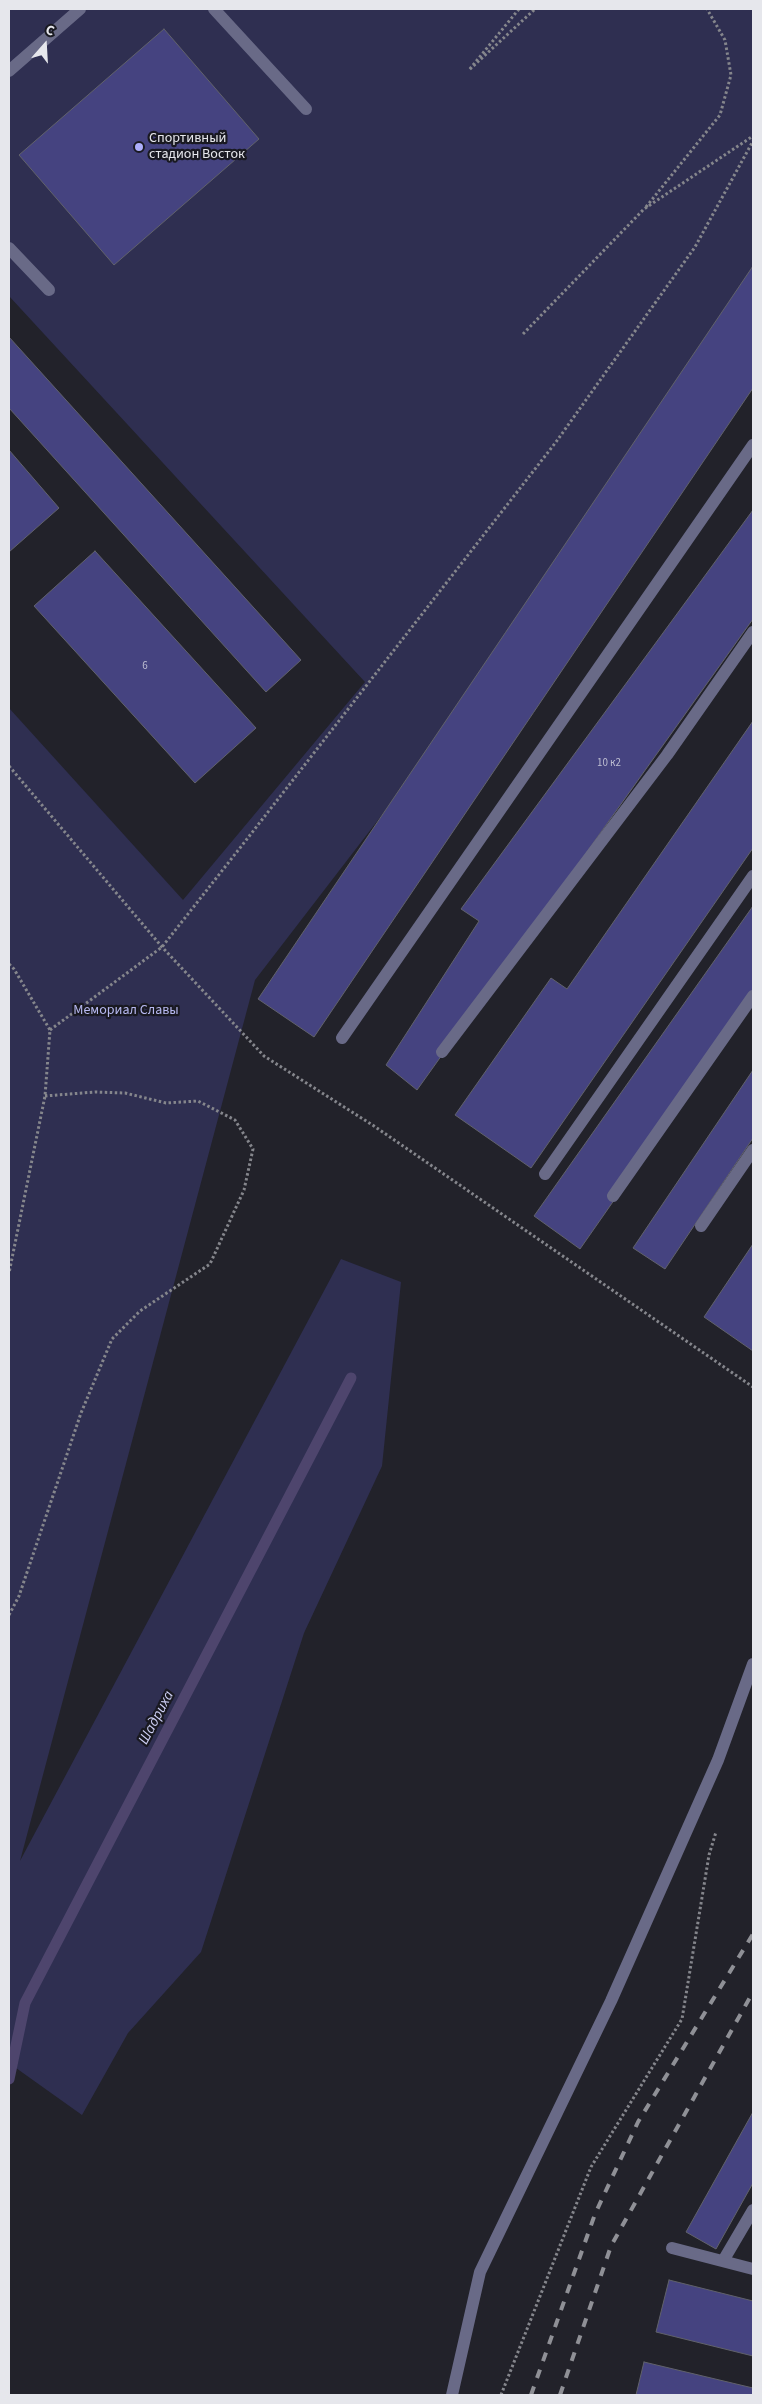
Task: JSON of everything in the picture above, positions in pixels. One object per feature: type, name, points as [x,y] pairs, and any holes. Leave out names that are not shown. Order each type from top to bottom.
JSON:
[{"type":"lane","points":[[9,70],[80,9]]},
{"type":"lane","points":[[214,9],[306,109]]},
{"type":"lane","points":[[9,248],[49,290]]},
{"type":"lane","points":[[342,1038],[753,444]]},
{"type":"lane","points":[[442,1052],[667,755],[753,632]]},
{"type":"lane","points":[[545,1174],[753,876]]},
{"type":"lane","points":[[613,1196],[753,996]]},
{"type":"lane","points":[[701,1226],[753,1150]]},
{"type":"lane","points":[[452,2395],[480,2272],[619,1983],[718,1760],[753,1664]]},
{"type":"lane","points":[[724,2261],[753,2210]]},
{"type":"lane","points":[[672,2248],[753,2269]]},
{"type":"path","points":[[519,9],[469,70],[535,9]]},
{"type":"path","points":[[523,334],[644,209],[720,115],[731,75],[725,40],[707,9]]},
{"type":"path","points":[[644,209],[753,136]]},
{"type":"path","points":[[50,1030],[162,947],[556,442],[695,247],[753,141]]},
{"type":"path","points":[[9,766],[162,947],[264,1056],[374,1126],[753,1387]]},
{"type":"path","points":[[9,964],[14,969],[50,1030],[45,1096],[9,1273]]},
{"type":"path","points":[[9,1615],[20,1596],[81,1413],[112,1339],[140,1311],[210,1264],[244,1190],[253,1149],[236,1120],[198,1101],[166,1103],[125,1092],[45,1096]]},
{"type":"path","points":[[501,2395],[592,2166],[682,2018],[709,1855],[718,1827]]},
{"type":"green space","name":"Мемориал Славы","points":[[9,9],[753,9],[753,286],[385,811],[255,980],[20,1861],[341,1259],[401,1282],[382,1466],[304,1633],[201,1952],[128,2033],[82,2115],[9,2063],[9,708],[183,900],[365,682],[9,296]]},
{"type":"building","name":"Спортивный стадион Восток","points":[[164,29],[259,139],[114,265],[19,155]]},
{"type":"building","points":[[753,266],[753,388],[314,1037],[258,999]]},
{"type":"building","points":[[9,337],[301,660],[266,692],[9,408]]},
{"type":"building","points":[[9,450],[59,508],[9,552]]},
{"type":"building","points":[[753,510],[753,619],[417,1090],[386,1065],[479,921],[461,909]]},
{"type":"building","points":[[95,551],[256,728],[195,783],[34,606]]},
{"type":"building","points":[[753,721],[753,848],[531,1168],[455,1115],[551,978],[567,989]]},
{"type":"building","points":[[753,906],[753,1001],[580,1249],[534,1216]]},
{"type":"building","points":[[753,1070],[753,1138],[665,1269],[633,1248]]},
{"type":"building","points":[[753,1244],[753,1351],[704,1317]]},
{"type":"building","points":[[753,2112],[753,2183],[716,2249],[686,2232]]},
{"type":"building","points":[[669,2280],[753,2301],[753,2356],[656,2332]]},
{"type":"building","points":[[644,2362],[753,2388],[753,2395],[636,2395]]},
{"type":"waterway","name":"Шадриха","points":[[9,2079],[25,2003],[351,1378]]},
{"type":"railway","points":[[531,2395],[595,2214],[638,2122],[753,1934]]},
{"type":"railway","points":[[560,2395],[611,2246],[753,1992]]},
{"type":"place","name":"Спортивный стадион Восток","points":[[139,147]]}]
